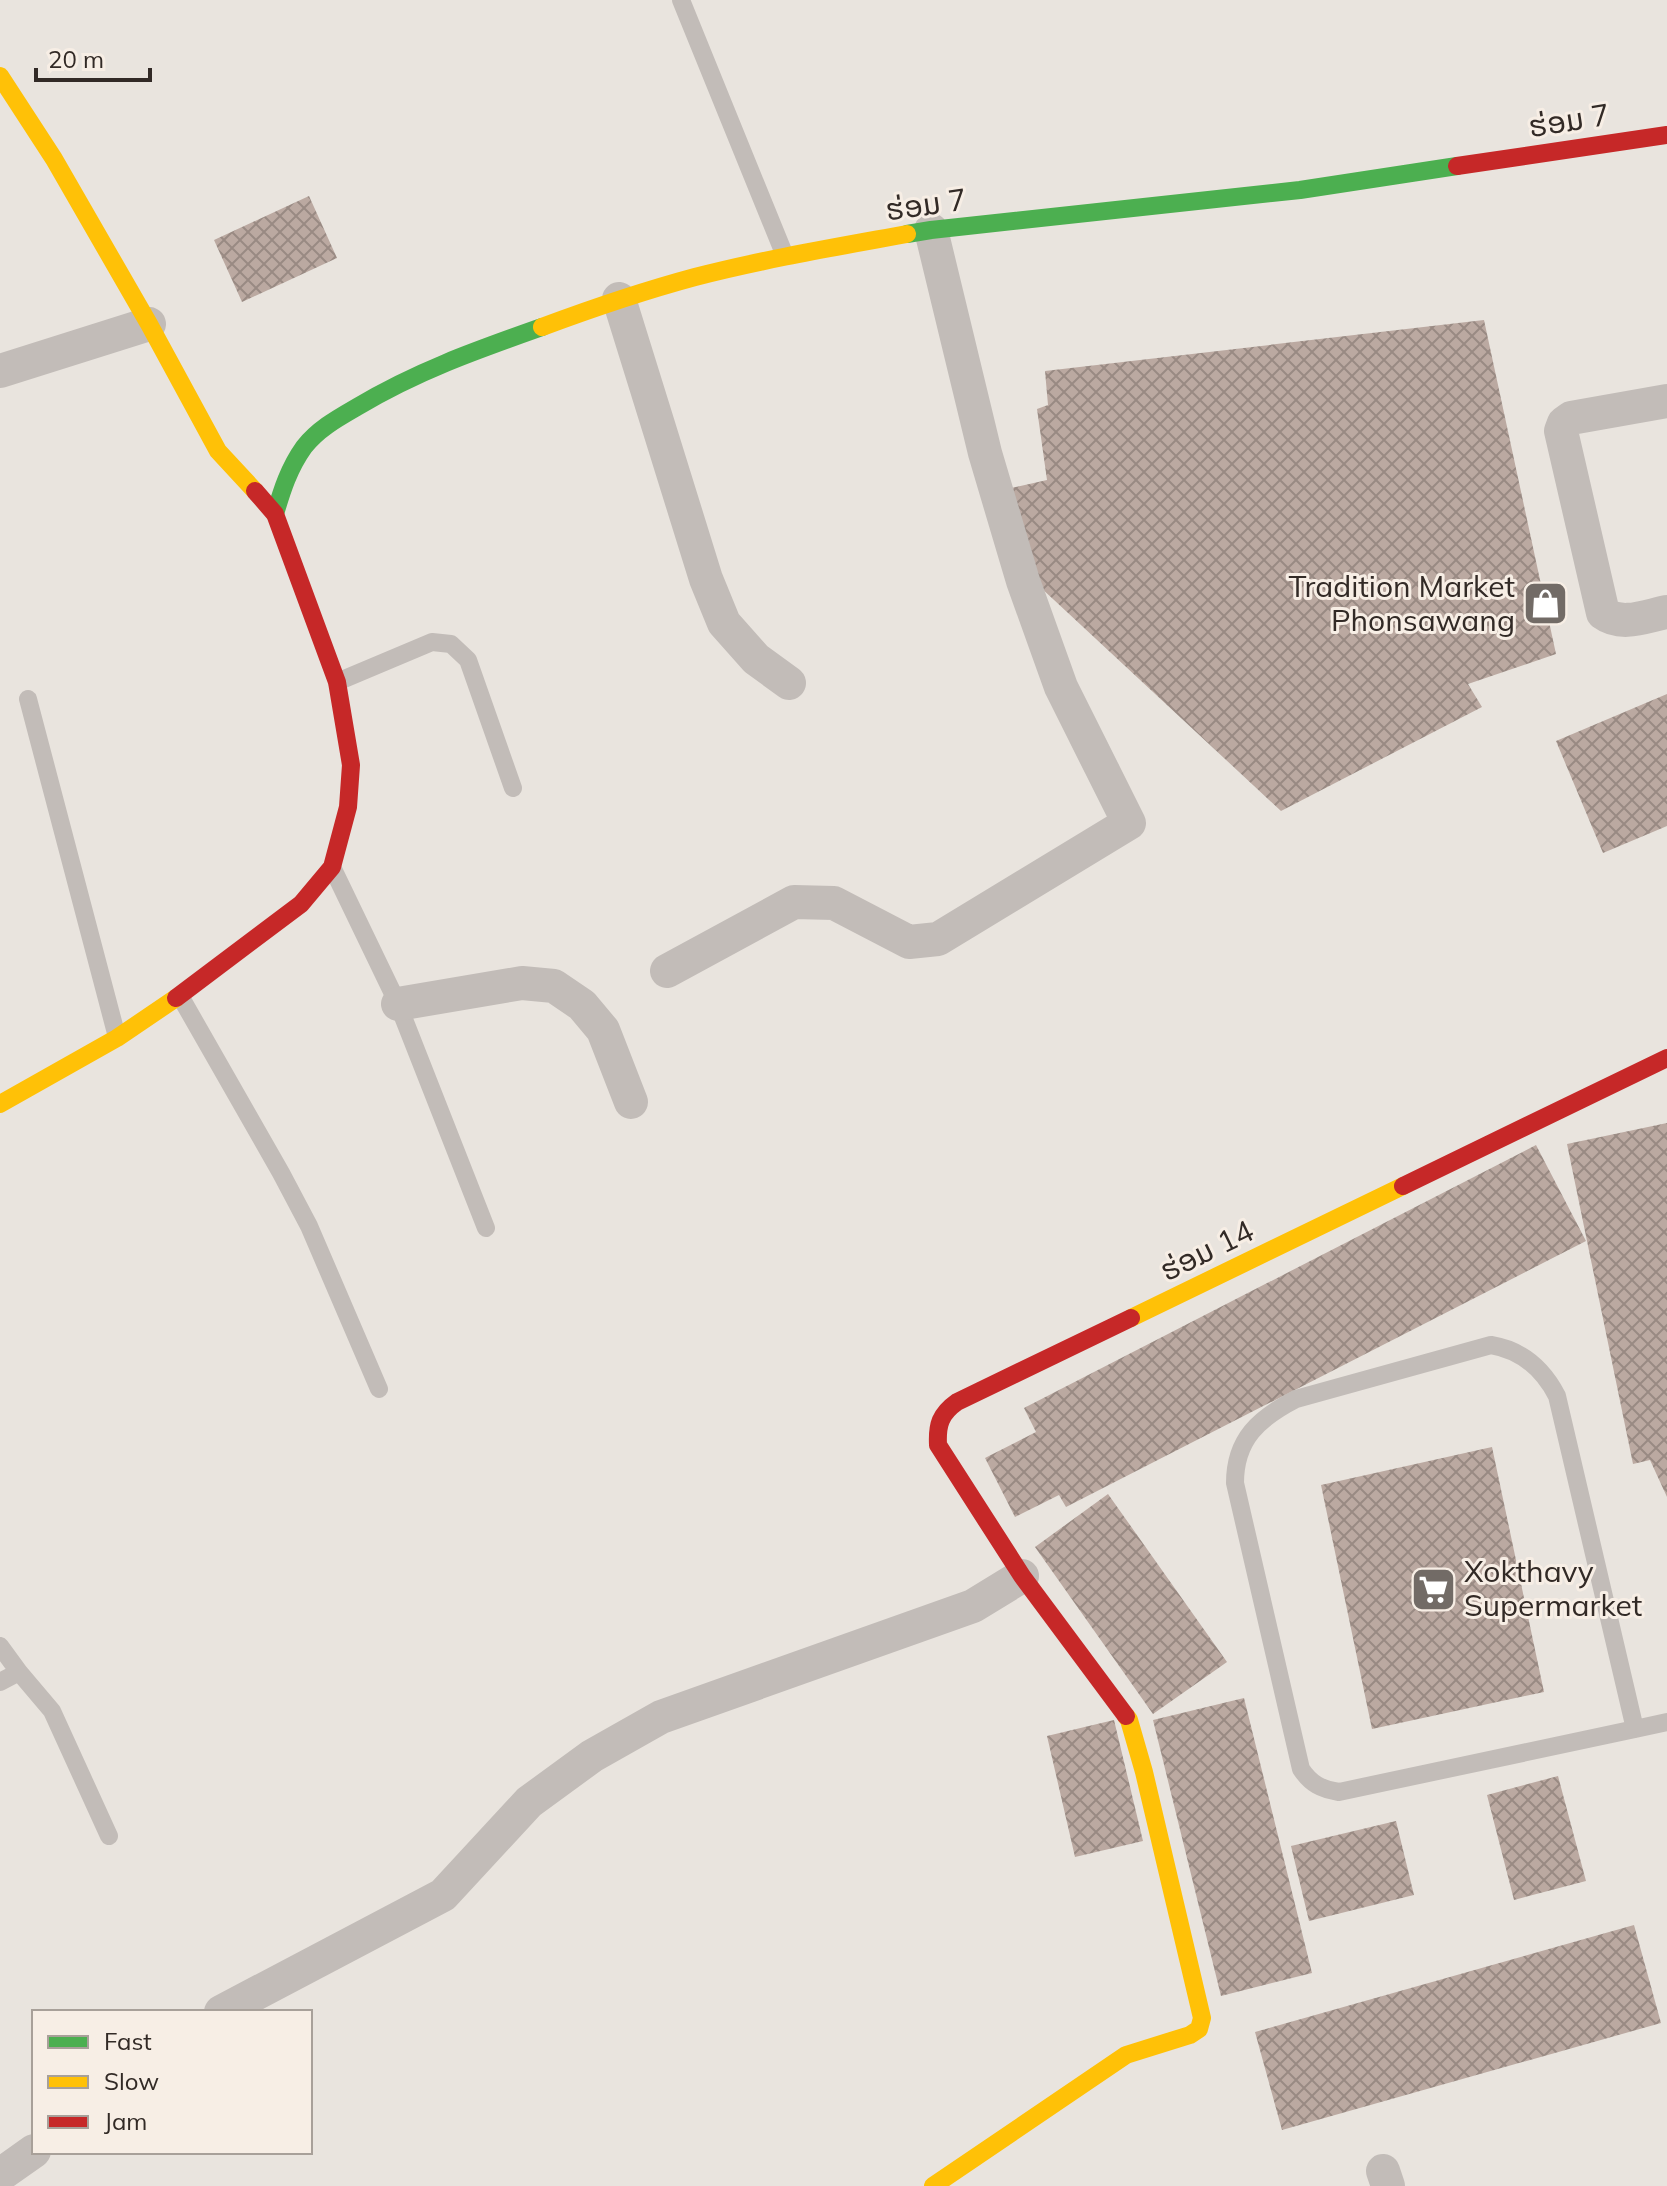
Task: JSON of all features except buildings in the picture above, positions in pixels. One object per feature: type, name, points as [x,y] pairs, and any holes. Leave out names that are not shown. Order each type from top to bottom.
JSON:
[{"type":"street","points":[[0,76],[54,159],[218,451],[275,514],[337,682],[351,765],[348,807],[332,867],[301,904],[180,996],[117,1038],[0,1104]]},
{"type":"street","name":"ຮ່ອມ 7","points":[[275,514],[286,478],[305,446],[325,426],[349,410],[441,363],[619,299],[696,277],[785,256],[931,230],[1300,190],[1667,135]]},
{"type":"street","points":[[667,971],[794,902],[834,903],[909,942],[938,939],[1129,823],[1061,687],[1023,581],[985,453],[931,230]]},
{"type":"street","points":[[619,299],[706,579],[724,623],[756,659],[789,683]]},
{"type":"street","points":[[0,371],[149,324]]},
{"type":"street","points":[[1667,401],[1571,418],[1564,423],[1561,431],[1603,613],[1612,620],[1621,621],[1667,612]]},
{"type":"street","points":[[398,1004],[522,983],[554,986],[582,1005],[603,1030],[631,1102]]},
{"type":"street","name":"ຮ່ອມ 14","points":[[933,2186],[1126,2055],[1190,2035],[1199,2029],[1202,2018],[1129,1720],[1022,1576],[938,1445],[940,1416],[948,1408],[1667,1058]]},
{"type":"street","points":[[225,2010],[443,1895],[529,1802],[592,1756],[661,1717],[973,1606],[1022,1576]]},
{"type":"street","points":[[0,2175],[32,2152]]},
{"type":"lane","points":[[681,0],[785,256]]},
{"type":"lane","points":[[337,682],[432,642],[451,644],[468,660],[513,788]]},
{"type":"lane","points":[[28,699],[117,1038]]},
{"type":"lane","points":[[332,867],[398,1004],[486,1228]]},
{"type":"lane","points":[[180,996],[309,1226],[379,1389]]},
{"type":"lane","points":[[1635,1729],[1557,1396],[1549,1382],[1522,1356],[1508,1348],[1491,1345],[1296,1399],[1276,1410],[1248,1435],[1238,1454],[1235,1483],[1301,1769],[1309,1782],[1339,1792],[1635,1729],[1667,1722]]},
{"type":"lane","points":[[0,1646],[52,1711],[109,1836]]},
{"type":"lane","points":[[0,1682],[19,1672]]},
{"type":"traffic: fast","points":[[907,234],[1300,190],[1457,166]]},
{"type":"traffic: fast","points":[[275,514],[286,479],[299,455],[329,424],[425,372],[542,327]]},
{"type":"traffic: slow","points":[[0,76],[54,159],[218,451],[255,491]]},
{"type":"traffic: slow","points":[[542,327],[695,277],[907,234]]},
{"type":"traffic: slow","points":[[0,1104],[117,1038],[176,998]]},
{"type":"traffic: slow","points":[[1131,1318],[1403,1186]]},
{"type":"traffic: slow","points":[[933,2186],[1126,2055],[1190,2035],[1199,2029],[1202,2018],[1144,1772],[1126,1716]]},
{"type":"traffic: jam","points":[[1457,166],[1667,135]]},
{"type":"traffic: jam","points":[[176,998],[301,904],[332,867],[348,807],[351,765],[337,682],[275,514],[255,491]]},
{"type":"traffic: jam","points":[[1403,1186],[1667,1058]]},
{"type":"traffic: jam","points":[[1126,1716],[1022,1576],[938,1445],[938,1438],[943,1416],[957,1402],[1131,1318]]},
{"type":"place","name":"Tradition Market Phonsawang","points":[[1546,604]]},
{"type":"place","name":"Xokthavy Supermarket","points":[[1433,1589]]}]
